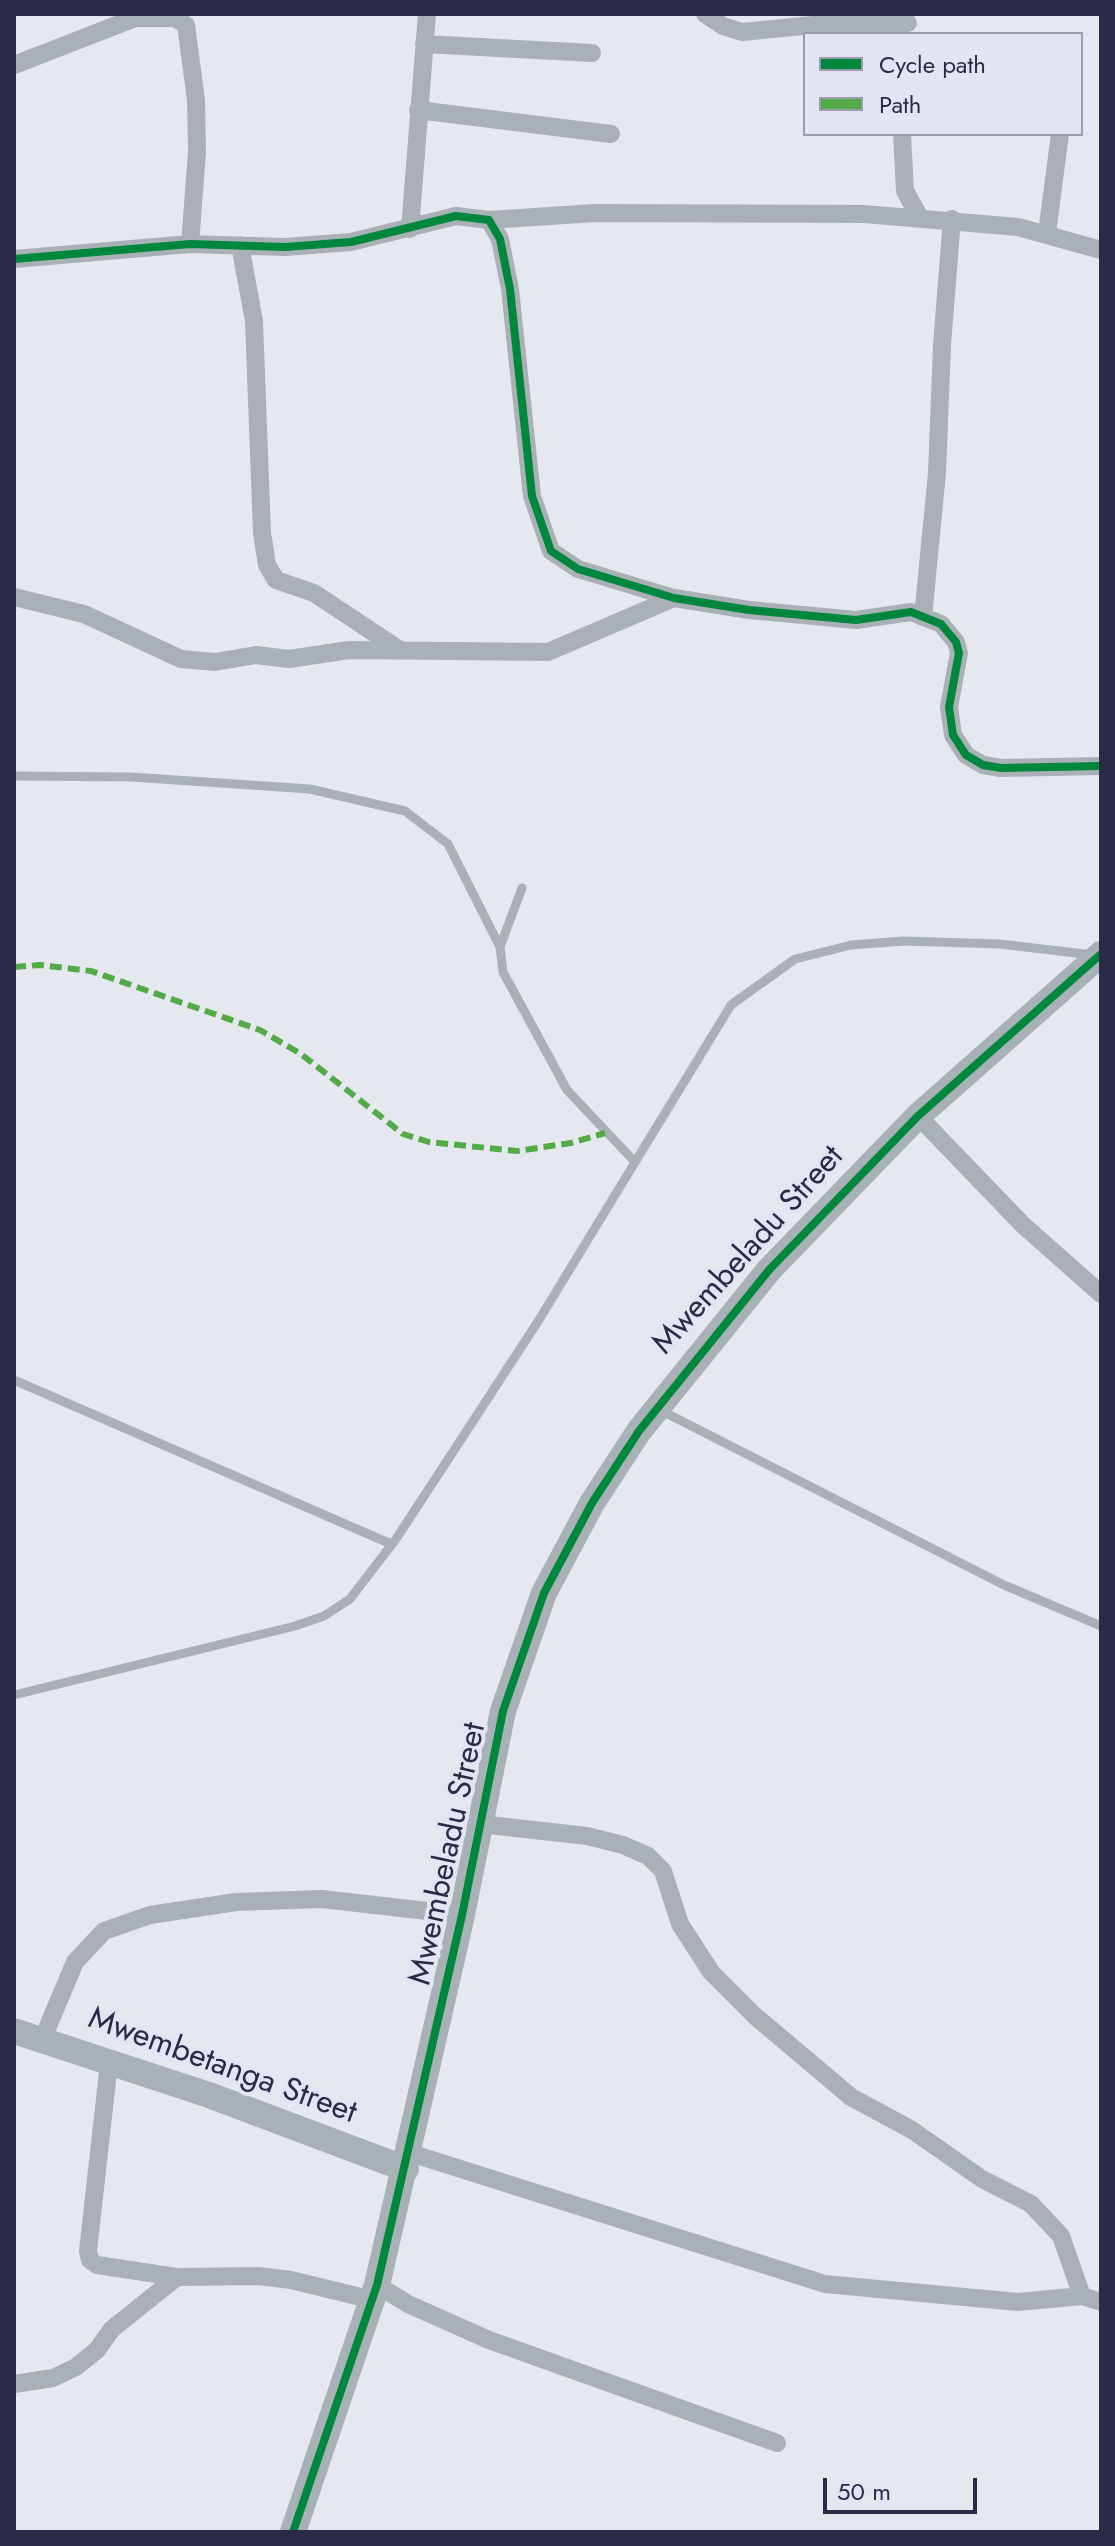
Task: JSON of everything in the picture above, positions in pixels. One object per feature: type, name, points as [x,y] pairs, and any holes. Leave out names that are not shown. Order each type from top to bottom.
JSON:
[{"type":"street","points":[[410,229],[427,14]]},
{"type":"street","points":[[705,14],[723,26],[742,32],[810,20],[908,24]]},
{"type":"street","points":[[14,65],[135,18],[181,18],[186,25],[196,100],[197,152],[190,244]]},
{"type":"street","points":[[424,44],[592,53]]},
{"type":"street","points":[[418,110],[611,134]]},
{"type":"street","points":[[902,136],[905,191],[919,216]]},
{"type":"street","points":[[1047,233],[1060,136]]},
{"type":"street","points":[[14,259],[190,244],[285,247],[351,242],[456,216],[489,220],[595,213],[919,216],[1047,233],[1101,250]]},
{"type":"street","points":[[923,617],[937,473],[942,345],[952,219]]},
{"type":"street","points":[[489,220],[500,239],[510,289],[532,496],[551,551],[578,569],[674,598],[749,610],[856,620],[911,612],[941,624],[950,633],[959,653],[949,707],[953,735],[966,755],[983,765],[1001,768],[1101,766]]},
{"type":"street","points":[[240,245],[254,321],[262,533],[267,565],[276,580],[314,593],[400,650]]},
{"type":"street","points":[[14,597],[84,614],[181,659],[199,662],[256,655],[289,659],[349,650],[548,652],[674,598]]},
{"type":"street","name":"Mwembeladu Street","points":[[293,2532],[375,2292],[392,2211],[408,2161],[503,1711],[544,1593],[592,1503],[657,1409],[769,1270],[918,1116],[1100,954]]},
{"type":"street","points":[[918,1116],[1023,1225],[1101,1294]]},
{"type":"street","points":[[480,1824],[587,1836],[623,1845],[648,1856],[663,1871],[680,1924],[711,1972],[755,2016],[851,2097],[912,2130],[982,2179],[1031,2204],[1061,2236],[1082,2296]]},
{"type":"street","points":[[43,2038],[75,1962],[104,1931],[150,1915],[236,1902],[322,1899],[462,1915]]},
{"type":"street","name":"Mwembetanga Street","points":[[14,2031],[43,2038],[109,2063],[408,2161]]},
{"type":"street","points":[[109,2063],[88,2251],[90,2260],[97,2265],[177,2277],[280,2278],[375,2292],[489,2340],[777,2443]]},
{"type":"street","points":[[408,2161],[825,2284],[1018,2302],[1082,2296],[1101,2302]]},
{"type":"street","points":[[14,2384],[53,2378],[76,2367],[97,2350],[112,2329],[177,2277]]},
{"type":"lane","points":[[14,776],[131,777],[310,789],[405,811],[448,844],[500,947],[503,972],[567,1090],[635,1162]]},
{"type":"lane","points":[[500,947],[522,888]]},
{"type":"lane","points":[[14,1695],[324,1616],[350,1599],[391,1544],[537,1323],[731,1005],[795,959],[851,945],[904,941],[1000,944],[1100,954]]},
{"type":"lane","points":[[14,1380],[391,1544]]},
{"type":"lane","points":[[657,1409],[990,1578],[1101,1626]]},
{"type":"marked path","points":[[14,967],[40,965],[91,971],[260,1030],[301,1054],[403,1134],[429,1142],[517,1151],[571,1143],[605,1133]]},
{"type":"cycle path","points":[[14,259],[190,244],[285,247],[351,242],[456,216],[489,220],[500,239],[510,289],[532,496],[551,551],[578,569],[674,598],[749,610],[856,620],[911,612],[941,624],[956,642],[959,653],[949,707],[953,735],[966,755],[983,765],[1001,768],[1101,766]]},
{"type":"cycle path","points":[[293,2532],[377,2285],[462,1915],[503,1711],[544,1593],[592,1503],[639,1431],[769,1270],[918,1116],[1101,954]]}]
